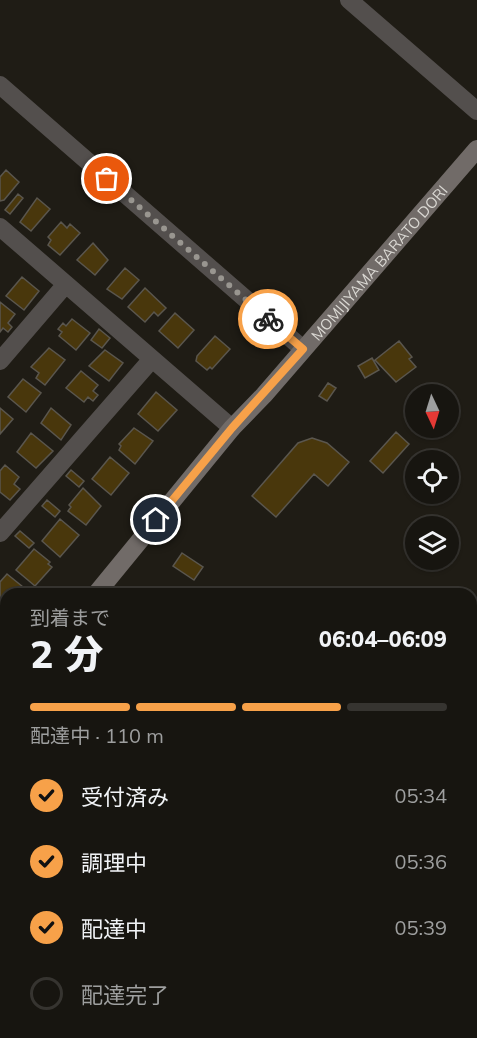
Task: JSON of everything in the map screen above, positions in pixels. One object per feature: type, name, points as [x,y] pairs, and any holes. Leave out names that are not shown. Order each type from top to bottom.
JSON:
[{"type":"street","points":[[349,0],[477,111]]},
{"type":"street","points":[[0,86],[303,349]]},
{"type":"street","name":"MOMIJIYAMA BARATO DORI","points":[[101,588],[232,428],[477,149]]},
{"type":"street","points":[[0,227],[232,428]]},
{"type":"street","points":[[0,361],[66,284]]},
{"type":"street","points":[[0,533],[152,359]]},
{"type":"building","points":[[6,170],[19,182],[4,200],[0,201],[0,177]]},
{"type":"building","points":[[18,194],[23,198],[10,214],[5,210]]},
{"type":"building","points":[[37,198],[50,209],[31,231],[20,222]]},
{"type":"building","points":[[61,222],[67,228],[70,224],[80,233],[60,255],[48,245],[51,240],[48,237]]},
{"type":"building","points":[[93,243],[108,260],[95,275],[77,260]]},
{"type":"building","points":[[125,268],[139,280],[122,299],[107,289]]},
{"type":"building","points":[[22,277],[39,291],[24,310],[6,296]]},
{"type":"building","points":[[145,288],[166,308],[158,316],[154,312],[145,322],[128,307]]},
{"type":"building","points":[[0,302],[15,314],[8,323],[12,327],[8,332],[3,328],[0,332]]},
{"type":"building","points":[[175,313],[194,330],[178,348],[159,331]]},
{"type":"building","points":[[72,319],[90,333],[76,350],[59,336],[62,332],[58,329],[63,323],[66,326]]},
{"type":"building","points":[[99,329],[110,338],[102,348],[91,340]]},
{"type":"building","points":[[215,336],[230,349],[212,369],[210,367],[207,370],[196,361],[197,356]]},
{"type":"building","points":[[399,341],[412,357],[409,359],[416,367],[396,382],[375,360]]},
{"type":"building","points":[[49,348],[65,360],[45,385],[36,378],[39,373],[31,367]]},
{"type":"building","points":[[105,350],[123,363],[109,381],[89,366]]},
{"type":"building","points":[[372,358],[379,370],[365,378],[358,366]]},
{"type":"building","points":[[81,371],[98,385],[93,391],[98,395],[93,401],[88,397],[84,402],[66,388]]},
{"type":"building","points":[[23,379],[41,393],[26,412],[8,397]]},
{"type":"building","points":[[328,383],[336,388],[327,401],[319,396]]},
{"type":"building","points":[[156,392],[177,410],[158,431],[138,414]]},
{"type":"building","points":[[0,408],[13,419],[0,434]]},
{"type":"building","points":[[51,408],[71,425],[61,440],[41,423]]},
{"type":"building","points":[[134,428],[153,441],[135,464],[119,450],[121,446],[119,444]]},
{"type":"building","points":[[396,432],[409,444],[383,473],[370,461]]},
{"type":"building","points":[[31,433],[53,451],[36,468],[17,452]]},
{"type":"building","points":[[312,438],[327,443],[349,462],[328,486],[314,474],[276,517],[252,496],[298,443]]},
{"type":"building","points":[[110,457],[129,473],[111,495],[92,479]]},
{"type":"building","points":[[5,465],[19,477],[14,484],[20,489],[10,500],[0,492],[0,471]]},
{"type":"building","points":[[71,470],[84,481],[79,487],[66,476]]},
{"type":"building","points":[[83,488],[101,506],[86,525],[68,511],[71,507],[69,505]]},
{"type":"building","points":[[47,500],[60,511],[55,517],[42,506]]},
{"type":"building","points":[[60,519],[79,535],[60,557],[42,541]]},
{"type":"building","points":[[20,531],[34,543],[29,548],[15,536]]},
{"type":"building","points":[[34,549],[50,562],[48,564],[52,567],[35,586],[16,570]]},
{"type":"building","points":[[182,553],[203,567],[194,580],[173,566]]},
{"type":"building","points":[[7,574],[24,588],[0,588],[0,582]]},
{"type":"way so far","points":[[107,179],[268,319]]},
{"type":"route","points":[[156,520],[232,428],[303,349],[268,319]]}]
